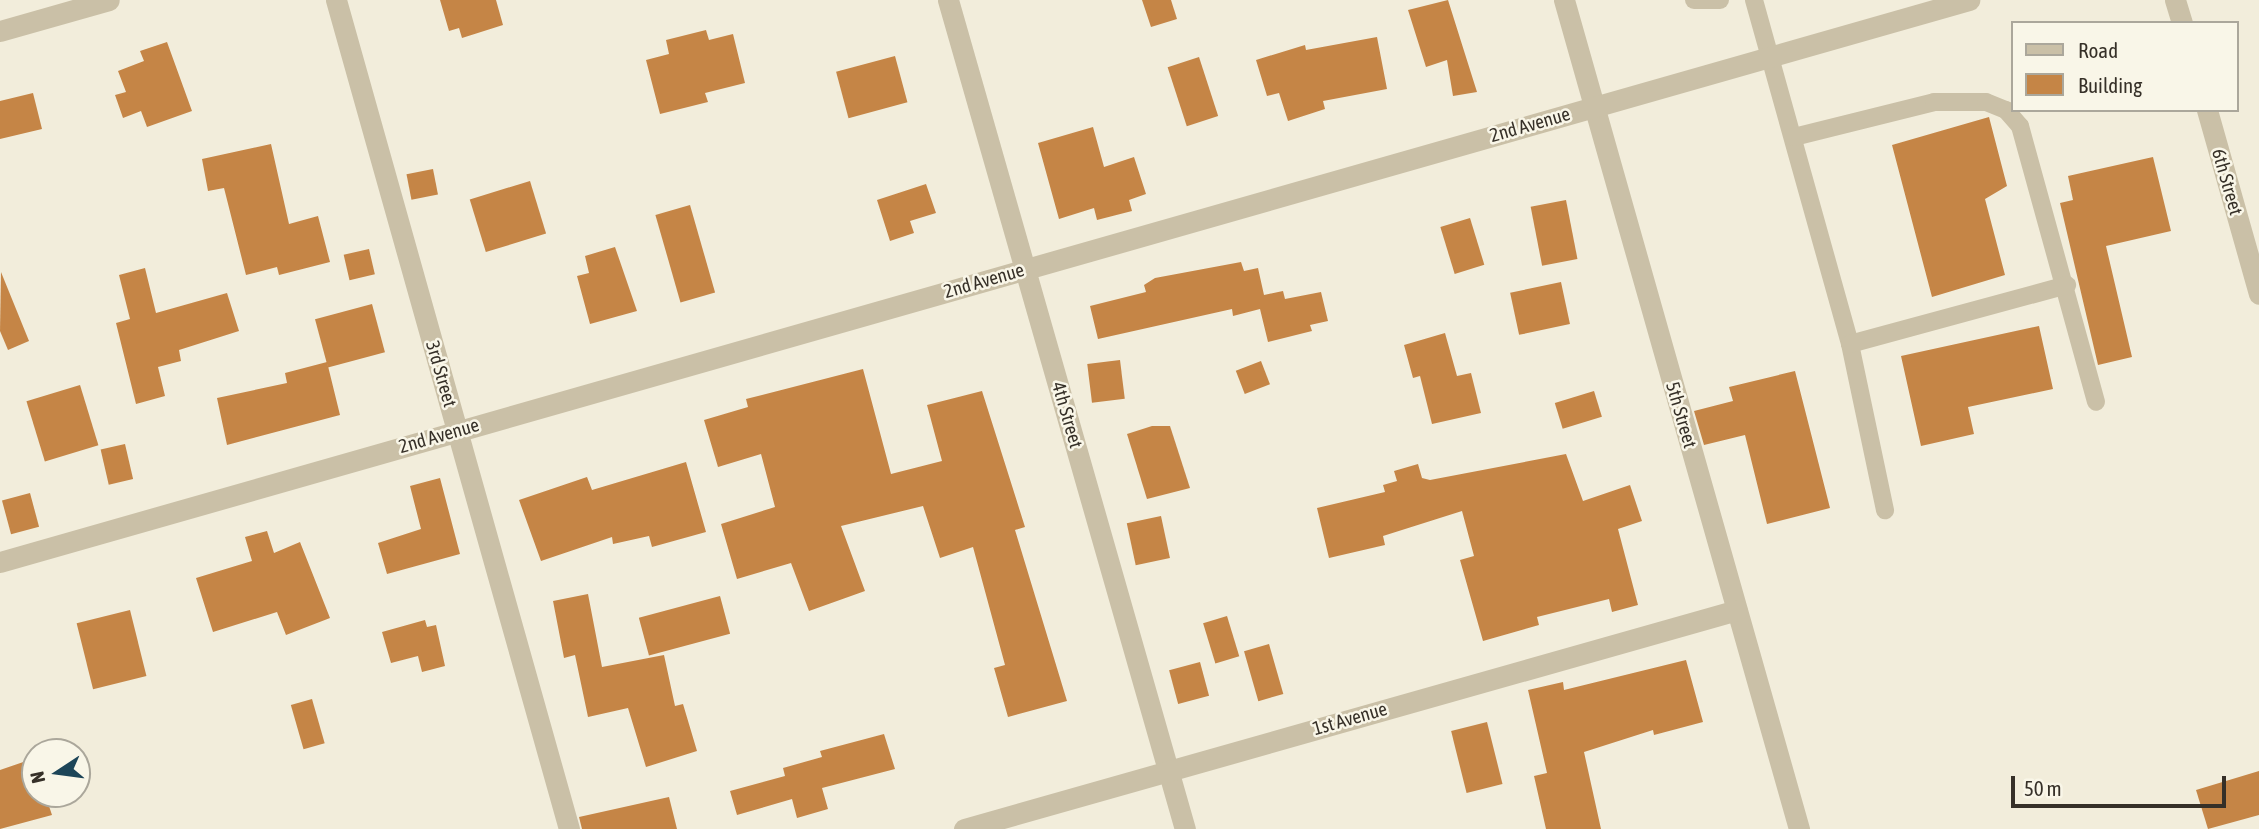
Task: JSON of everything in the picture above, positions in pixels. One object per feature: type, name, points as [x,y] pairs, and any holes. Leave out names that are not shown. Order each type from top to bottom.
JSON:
[{"type":"street","points":[[0,31],[109,0]]},
{"type":"street","name":"3rd Street","points":[[336,0],[569,829]]},
{"type":"street","name":"4th Street","points":[[948,0],[1185,829]]},
{"type":"street","name":"5th Street","points":[[1564,0],[1799,829]]},
{"type":"street","name":"2nd Avenue","points":[[0,562],[1969,0]]},
{"type":"street","points":[[2175,0],[2181,21]]},
{"type":"street","name":"6th Street","points":[[2208,112],[2259,293]]},
{"type":"street","name":"1st Avenue","points":[[964,829],[1737,610]]},
{"type":"lane","points":[[1694,0],[1720,0]]},
{"type":"lane","points":[[1754,0],[1774,56],[1850,344],[1885,510]]},
{"type":"lane","points":[[1794,137],[1934,102],[1986,102],[2006,110],[2020,126],[2067,285],[2096,402]]},
{"type":"lane","points":[[1850,344],[2067,285]]},
{"type":"building","points":[[440,0],[496,0],[503,25],[462,38],[459,28],[449,31]]},
{"type":"building","points":[[1142,0],[1171,0],[1177,19],[1151,27]]},
{"type":"building","points":[[1448,0],[1477,92],[1453,96],[1447,60],[1426,67],[1408,10]]},
{"type":"building","points":[[706,30],[709,40],[733,34],[745,83],[705,93],[708,102],[660,114],[646,60],[669,54],[666,40]]},
{"type":"building","points":[[1377,37],[1387,89],[1323,101],[1325,109],[1288,121],[1279,93],[1267,96],[1256,60],[1305,45],[1306,50]]},
{"type":"building","points":[[167,42],[192,111],[147,127],[141,111],[123,118],[115,95],[126,92],[118,71],[144,61],[140,51]]},
{"type":"building","points":[[895,56],[907,102],[849,118],[836,72]]},
{"type":"building","points":[[1199,57],[1218,116],[1187,126],[1168,67]]},
{"type":"building","points":[[33,93],[42,129],[0,139],[0,101]]},
{"type":"building","points":[[1989,117],[2007,186],[1985,199],[2005,275],[1932,297],[1892,145]]},
{"type":"building","points":[[1093,127],[1104,167],[1134,157],[1146,194],[1129,200],[1132,211],[1097,220],[1094,208],[1059,219],[1038,143]]},
{"type":"building","points":[[271,144],[289,224],[318,216],[330,262],[279,275],[277,267],[246,275],[224,188],[208,191],[202,159]]},
{"type":"building","points":[[2153,157],[2171,231],[2106,246],[2132,357],[2098,365],[2060,203],[2073,200],[2068,176]]},
{"type":"building","points":[[433,169],[438,195],[411,200],[406,174]]},
{"type":"building","points":[[530,181],[546,234],[486,252],[470,199]]},
{"type":"building","points":[[926,184],[936,213],[910,221],[914,233],[890,241],[877,200]]},
{"type":"building","points":[[1566,200],[1577,259],[1542,266],[1531,207]]},
{"type":"building","points":[[690,205],[715,292],[680,302],[655,215]]},
{"type":"building","points":[[1470,218],[1484,265],[1455,274],[1440,227]]},
{"type":"building","points":[[615,247],[637,311],[590,324],[577,276],[589,273],[585,256]]},
{"type":"building","points":[[369,249],[375,274],[350,280],[344,255]]},
{"type":"building","points":[[1241,262],[1244,271],[1258,268],[1264,295],[1283,291],[1285,299],[1321,292],[1328,321],[1310,325],[1312,331],[1268,342],[1260,309],[1233,316],[1232,309],[1098,339],[1090,306],[1146,292],[1144,285],[1155,278]]},
{"type":"building","points":[[145,268],[156,313],[227,293],[239,331],[179,350],[181,361],[158,367],[165,396],[136,404],[116,323],[130,319],[119,275]]},
{"type":"building","points":[[1,272],[29,341],[8,350],[0,331]]},
{"type":"building","points":[[1561,282],[1570,324],[1519,335],[1510,293]]},
{"type":"building","points":[[372,304],[385,352],[328,368],[315,319]]},
{"type":"building","points":[[2039,326],[2053,389],[1968,407],[1974,434],[1921,446],[1901,356]]},
{"type":"building","points":[[1445,333],[1457,376],[1471,373],[1481,413],[1432,424],[1420,376],[1413,378],[1404,345]]},
{"type":"building","points":[[1120,360],[1125,399],[1092,403],[1087,364]]},
{"type":"building","points":[[1261,361],[1270,384],[1245,394],[1236,371]]},
{"type":"building","points":[[327,362],[340,415],[227,445],[217,398],[287,383],[285,373]]},
{"type":"building","points":[[863,369],[891,474],[942,461],[927,405],[982,391],[1025,527],[1015,530],[1067,701],[1008,717],[994,668],[1005,665],[973,547],[940,558],[923,506],[841,526],[865,591],[809,611],[791,563],[737,579],[721,524],[775,507],[761,454],[718,467],[704,420],[748,407],[746,399]]},
{"type":"building","points":[[1795,371],[1830,508],[1767,524],[1745,435],[1704,445],[1694,411],[1733,401],[1729,387]]},
{"type":"building","points":[[80,385],[98,445],[45,462],[26,401]]},
{"type":"building","points":[[1594,391],[1602,417],[1563,429],[1555,403]]},
{"type":"building","points":[[1152,426],[1170,426],[1190,488],[1147,499],[1127,434]]},
{"type":"building","points":[[125,444],[133,479],[109,485],[101,450]]},
{"type":"building","points":[[1566,454],[1583,501],[1630,485],[1642,521],[1618,529],[1638,605],[1612,612],[1609,599],[1537,617],[1539,625],[1483,641],[1460,560],[1474,556],[1462,511],[1383,536],[1385,545],[1329,558],[1317,508],[1385,492],[1383,485],[1397,481],[1394,471],[1418,464],[1422,478],[1430,480]]},
{"type":"building","points":[[686,462],[706,532],[652,547],[649,536],[613,544],[612,537],[541,561],[519,500],[587,477],[592,490]]},
{"type":"building","points":[[440,478],[460,554],[387,574],[378,543],[421,529],[410,486]]},
{"type":"building","points":[[30,493],[39,527],[11,534],[2,501]]},
{"type":"building","points":[[1161,516],[1170,558],[1136,565],[1127,523]]},
{"type":"building","points":[[267,531],[274,553],[300,542],[330,618],[286,635],[277,612],[213,632],[196,578],[252,561],[245,537]]},
{"type":"building","points":[[588,594],[602,667],[664,655],[675,706],[683,704],[697,751],[646,767],[628,708],[588,717],[575,655],[564,658],[553,601]]},
{"type":"building","points":[[720,596],[730,634],[649,655],[639,618]]},
{"type":"building","points":[[130,610],[146,676],[93,689],[77,623]]},
{"type":"building","points":[[1227,616],[1239,656],[1215,663],[1203,623]]},
{"type":"building","points":[[425,620],[427,627],[436,625],[445,666],[422,672],[418,656],[391,663],[382,632]]},
{"type":"building","points":[[1269,644],[1283,694],[1258,701],[1244,651]]},
{"type":"building","points":[[1686,660],[1703,722],[1654,735],[1653,730],[1584,752],[1601,829],[1546,829],[1534,776],[1547,773],[1528,690],[1563,682],[1564,690]]},
{"type":"building","points":[[1200,662],[1209,696],[1178,704],[1169,670]]},
{"type":"building","points":[[312,699],[325,743],[304,749],[291,705]]},
{"type":"building","points":[[1487,722],[1502,784],[1467,793],[1451,731]]},
{"type":"building","points":[[884,734],[895,769],[822,788],[828,809],[797,818],[792,799],[737,815],[730,791],[785,776],[783,768],[822,757],[820,751]]},
{"type":"building","points":[[21,763],[21,808],[50,808],[52,815],[0,829],[0,770]]},
{"type":"building","points":[[2259,771],[2259,815],[2208,829],[2196,790]]},
{"type":"building","points":[[669,797],[677,829],[582,829],[579,817]]}]
